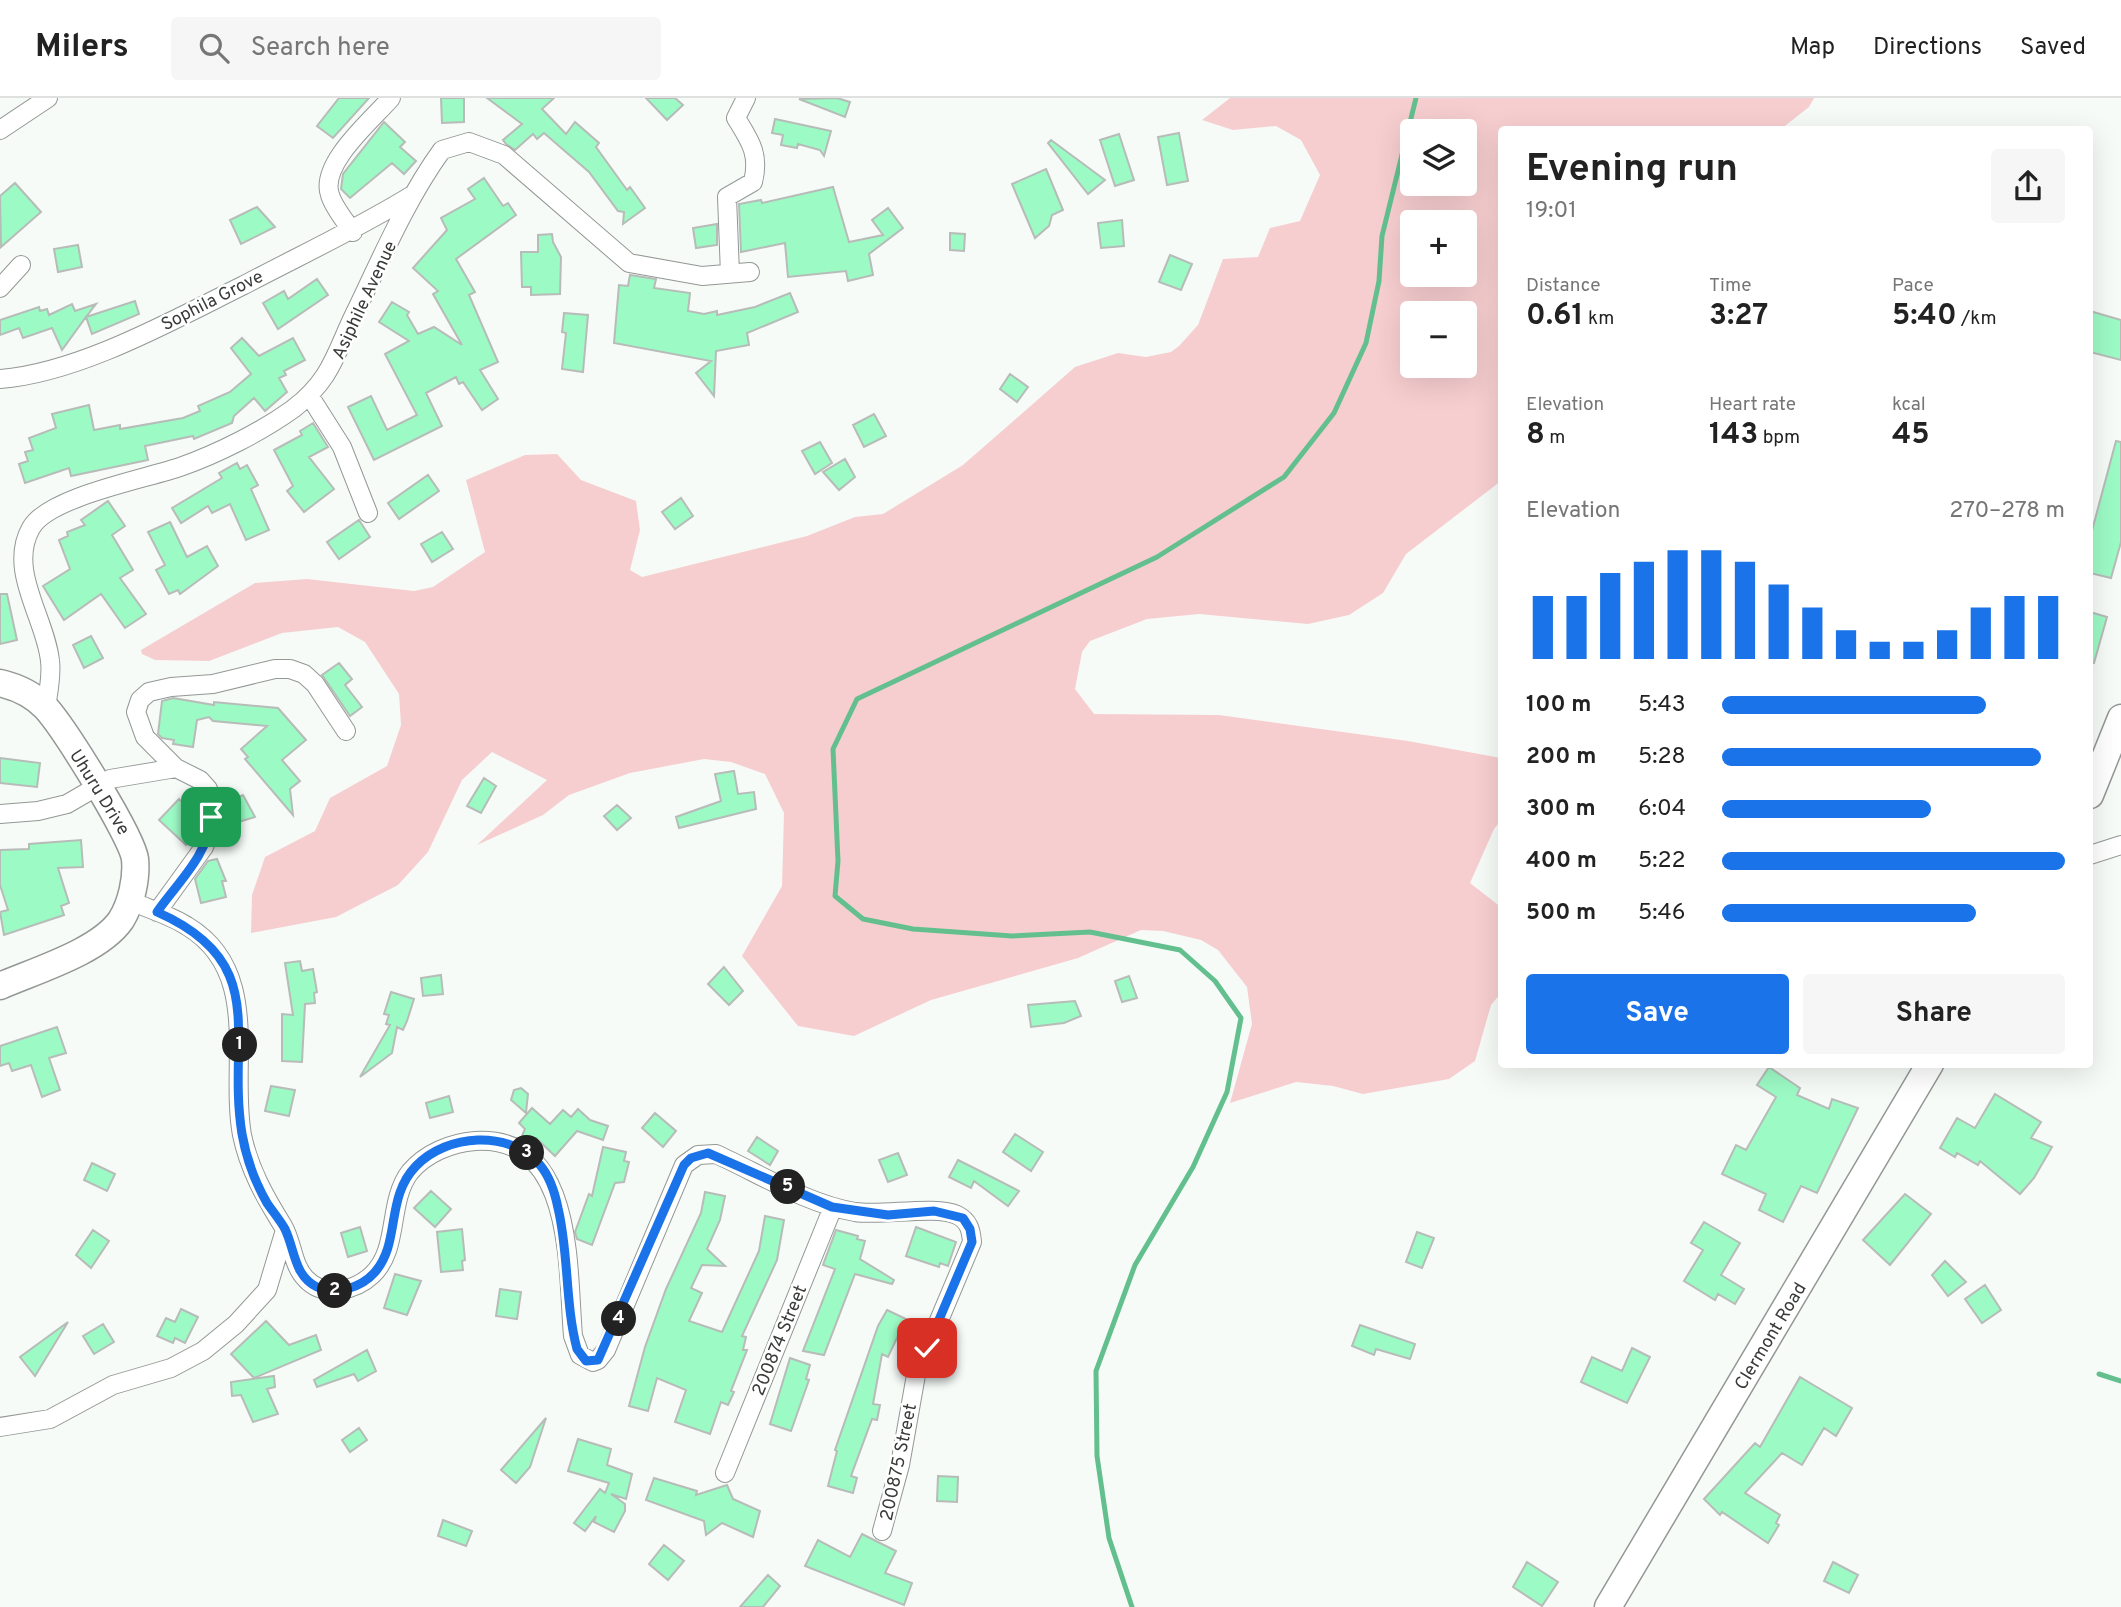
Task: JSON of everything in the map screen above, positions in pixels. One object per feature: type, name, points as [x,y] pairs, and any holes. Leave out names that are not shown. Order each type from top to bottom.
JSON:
[{"type":"street","points":[[0,130],[48,98]]},
{"type":"street","points":[[353,232],[330,196],[329,174],[336,160],[391,98]]},
{"type":"street","points":[[730,274],[727,197],[753,182],[757,159],[755,148],[736,118],[746,98]]},
{"type":"street","name":"Asiphile Avenue","points":[[46,708],[50,661],[26,573],[23,548],[36,520],[48,510],[84,496],[182,466],[263,427],[309,395],[331,371],[414,194],[442,150],[469,142],[504,155],[629,263],[702,276],[750,272]]},
{"type":"street","name":"Sophila Grove","points":[[0,379],[40,373],[135,339],[353,232],[414,194]]},
{"type":"street","points":[[0,288],[22,265]]},
{"type":"street","points":[[309,395],[342,447],[368,513]]},
{"type":"street","points":[[157,912],[194,863],[210,832],[212,800],[208,789],[190,773],[177,768],[145,737],[136,712],[140,700],[159,689],[213,684],[275,669],[290,669],[304,674],[315,684],[346,731]]},
{"type":"street","name":"Uhuru Drive","points":[[0,683],[26,693],[46,708],[131,843],[135,879],[130,900],[120,921],[89,947],[0,986]]},
{"type":"street","points":[[2093,788],[2121,718]]},
{"type":"street","points":[[0,814],[38,811],[67,804],[97,786],[125,776],[177,768]]},
{"type":"street","points":[[2093,854],[2121,845]]},
{"type":"street","points":[[0,1427],[50,1419],[103,1389],[171,1368],[203,1351],[236,1324],[267,1290],[285,1230],[255,1177],[242,1136],[239,1111],[239,1020],[230,975],[209,943],[188,926],[130,900]]},
{"type":"street","name":"Clermont Road","points":[[1608,1607],[1928,1068]]},
{"type":"street","name":"200875 Street","points":[[285,1230],[295,1261],[306,1279],[320,1289],[344,1290],[374,1273],[385,1255],[396,1200],[414,1168],[449,1145],[488,1140],[504,1142],[529,1155],[540,1165],[552,1186],[559,1213],[577,1349],[586,1361],[598,1360],[684,1165],[698,1154],[716,1154],[832,1207],[873,1214],[934,1211],[956,1214],[968,1223],[972,1242],[960,1276],[916,1375],[900,1465],[882,1531]]},
{"type":"street","name":"200874 Street","points":[[725,1473],[832,1207]]},
{"type":"shaded area","points":[[1230,98],[1814,98],[1809,107],[1785,126],[1498,126],[1498,483],[1406,554],[1383,593],[1349,615],[1308,624],[1199,614],[1147,619],[1090,641],[1082,652],[1075,689],[1094,714],[1219,715],[1408,741],[1498,757],[1498,824],[1470,883],[1498,905],[1498,997],[1491,1005],[1475,1061],[1449,1079],[1363,1094],[1333,1086],[1296,1082],[1230,1103],[1252,1024],[1247,987],[1218,950],[1201,940],[1163,931],[1141,930],[1078,958],[931,1000],[854,1036],[798,1026],[742,956],[782,886],[784,813],[765,774],[731,762],[704,759],[630,773],[569,795],[543,815],[477,845],[547,780],[492,752],[462,780],[428,852],[398,885],[336,917],[251,933],[252,895],[265,857],[315,831],[330,798],[387,766],[401,725],[399,694],[365,642],[338,627],[282,633],[209,661],[155,660],[142,654],[141,650],[255,583],[307,579],[414,591],[433,587],[485,552],[466,480],[525,455],[557,454],[581,480],[636,501],[640,530],[630,570],[642,577],[807,536],[855,517],[883,514],[963,465],[1075,367],[1118,353],[1146,357],[1171,352],[1179,346],[1198,325],[1223,259],[1258,257],[1270,228],[1300,221],[1320,175],[1301,140],[1276,126],[1233,130],[1202,120]]},
{"type":"building","points":[[339,98],[369,98],[333,138],[317,126]]},
{"type":"building","points":[[441,98],[464,98],[464,122],[442,123]]},
{"type":"building","points":[[487,98],[554,98],[542,109],[566,134],[575,122],[599,143],[596,147],[627,190],[630,187],[645,208],[623,224],[624,212],[618,211],[589,172],[544,133],[537,139],[533,134],[515,150],[506,144],[503,140],[522,124]]},
{"type":"building","points":[[646,98],[675,98],[683,105],[667,120]]},
{"type":"building","points":[[837,98],[850,102],[845,117],[799,99]]},
{"type":"building","points":[[775,119],[831,131],[824,156],[820,150],[798,144],[797,148],[781,145],[783,135],[772,133]]},
{"type":"building","points":[[384,122],[405,142],[400,147],[416,161],[404,174],[392,163],[350,198],[341,189],[343,174]]},
{"type":"building","points":[[1179,133],[1188,181],[1167,185],[1158,137]]},
{"type":"building","points":[[1119,134],[1134,180],[1115,186],[1100,140]]},
{"type":"building","points":[[1051,140],[1105,180],[1088,194],[1048,143]]},
{"type":"building","points":[[1046,169],[1063,210],[1052,215],[1049,226],[1035,238],[1012,184]]},
{"type":"building","points":[[484,178],[503,206],[508,203],[516,215],[456,259],[475,292],[469,295],[498,362],[480,370],[498,399],[482,410],[463,382],[459,384],[456,377],[426,393],[442,426],[374,460],[348,407],[371,396],[387,430],[417,415],[385,354],[409,341],[379,322],[392,302],[409,312],[407,315],[418,334],[434,327],[462,345],[433,294],[438,291],[413,268],[447,230],[441,218],[475,199],[468,189]]},
{"type":"building","points":[[15,183],[41,212],[1,247],[0,196]]},
{"type":"building","points":[[833,187],[849,242],[883,235],[872,220],[888,208],[903,228],[869,254],[873,275],[848,281],[846,271],[788,277],[785,243],[741,252],[739,204],[761,200],[762,203]]},
{"type":"building","points":[[257,207],[275,227],[241,244],[230,220]]},
{"type":"building","points":[[1122,220],[1124,246],[1101,248],[1098,223]]},
{"type":"building","points":[[717,224],[717,245],[696,248],[693,228]]},
{"type":"building","points":[[950,233],[965,234],[964,251],[950,250]]},
{"type":"building","points":[[552,234],[561,257],[560,294],[531,295],[531,287],[522,287],[521,252],[538,252],[538,235]]},
{"type":"building","points":[[78,245],[82,267],[58,272],[54,249]]},
{"type":"building","points":[[1170,255],[1192,264],[1181,290],[1159,282]]},
{"type":"building","points":[[630,275],[656,279],[654,288],[690,293],[688,311],[704,314],[717,311],[717,315],[755,307],[790,293],[798,312],[747,333],[749,345],[716,351],[714,396],[696,373],[711,361],[614,343],[619,285],[628,286]]},
{"type":"building","points":[[317,279],[328,295],[278,329],[263,303],[284,291],[288,299]]},
{"type":"building","points":[[135,301],[139,314],[92,334],[86,317]]},
{"type":"building","points":[[72,304],[75,311],[96,304],[62,350],[52,328],[23,338],[19,328],[0,335],[0,320],[39,307],[40,311],[47,309],[49,315]]},
{"type":"building","points":[[2093,312],[2121,320],[2121,360],[2093,353]]},
{"type":"building","points":[[564,313],[588,315],[583,372],[562,369],[566,333],[562,332]]},
{"type":"building","points":[[242,338],[259,356],[293,338],[305,360],[284,371],[286,375],[279,378],[287,392],[265,411],[254,398],[234,416],[232,423],[194,439],[193,436],[145,446],[148,460],[71,476],[69,468],[25,483],[19,464],[28,461],[25,452],[33,450],[29,438],[56,428],[52,414],[89,405],[94,430],[120,425],[120,429],[183,418],[200,411],[198,406],[230,392],[251,374],[231,348]]},
{"type":"building","points":[[1010,374],[1028,387],[1017,402],[1000,389]]},
{"type":"building","points":[[874,414],[886,436],[864,447],[853,425]]},
{"type":"building","points":[[313,423],[328,447],[309,457],[334,489],[304,512],[287,491],[293,486],[274,450],[302,435],[300,431]]},
{"type":"building","points":[[2116,441],[2121,442],[2121,542],[2111,578],[2093,574],[2093,527]]},
{"type":"building","points":[[820,442],[832,463],[815,474],[802,451]]},
{"type":"building","points":[[845,459],[855,477],[839,490],[823,472]]},
{"type":"building","points":[[237,463],[240,469],[247,465],[258,485],[251,489],[269,530],[246,540],[230,504],[212,513],[208,506],[181,523],[172,508],[222,478],[219,473]]},
{"type":"building","points":[[428,475],[439,491],[399,519],[388,503]]},
{"type":"building","points":[[681,498],[693,516],[675,529],[662,512]]},
{"type":"building","points":[[108,501],[125,526],[112,535],[133,570],[120,578],[146,614],[125,628],[101,594],[64,620],[43,586],[70,569],[59,540],[68,536],[67,532],[85,525],[81,520]]},
{"type":"building","points":[[359,520],[370,537],[339,559],[327,542]]},
{"type":"building","points":[[170,522],[187,557],[207,546],[218,566],[180,594],[178,590],[169,594],[156,570],[165,565],[148,532]]},
{"type":"building","points":[[442,532],[453,549],[432,562],[421,544]]},
{"type":"building","points":[[0,594],[7,594],[17,640],[0,644]]},
{"type":"building","points":[[2093,613],[2107,617],[2093,663]]},
{"type":"building","points":[[91,636],[103,658],[84,668],[73,645]]},
{"type":"building","points":[[339,663],[352,679],[345,685],[362,707],[350,716],[322,675]]},
{"type":"building","points":[[173,698],[214,705],[214,702],[278,708],[306,740],[282,760],[300,781],[290,789],[293,815],[245,759],[248,757],[241,749],[267,726],[213,721],[209,717],[197,720],[193,747],[173,744],[174,740],[162,738],[158,734],[162,701]]},
{"type":"building","points":[[0,758],[40,763],[37,787],[0,783]]},
{"type":"building","points":[[734,771],[738,794],[754,792],[756,809],[679,828],[676,817],[721,801],[715,774]]},
{"type":"building","points":[[484,778],[496,786],[481,813],[467,806]]},
{"type":"building","points":[[243,795],[255,817],[235,823],[228,802]]},
{"type":"building","points":[[179,799],[199,818],[197,833],[186,845],[159,820]]},
{"type":"building","points":[[617,805],[631,818],[617,830],[604,816]]},
{"type":"building","points":[[81,840],[83,867],[58,868],[69,903],[61,906],[64,915],[4,935],[0,912],[8,910],[0,885],[0,850],[29,849],[29,844]]},
{"type":"building","points":[[217,859],[226,881],[222,881],[226,897],[201,903],[195,879],[208,861]]},
{"type":"building","points":[[300,961],[302,971],[313,969],[317,992],[314,993],[315,1003],[305,1004],[302,1062],[282,1061],[282,1014],[293,1015],[285,963]]},
{"type":"building","points":[[724,967],[743,991],[729,1005],[708,984]]},
{"type":"building","points":[[441,975],[443,994],[423,996],[421,978]]},
{"type":"building","points":[[1129,976],[1137,998],[1122,1002],[1115,981]]},
{"type":"building","points":[[391,992],[414,999],[407,1021],[403,1030],[397,1027],[392,1053],[360,1077],[390,1025],[386,1024],[389,1015],[384,1014]]},
{"type":"building","points":[[1075,1001],[1081,1016],[1064,1023],[1031,1027],[1028,1005]]},
{"type":"building","points":[[57,1027],[66,1053],[49,1058],[60,1090],[42,1097],[31,1065],[12,1071],[9,1063],[0,1066],[0,1046]]},
{"type":"building","points":[[1770,1068],[1800,1088],[1797,1095],[1829,1109],[1832,1099],[1858,1108],[1817,1193],[1801,1186],[1783,1222],[1759,1210],[1766,1194],[1722,1174],[1736,1145],[1746,1150],[1776,1097],[1757,1085]]},
{"type":"building","points":[[271,1086],[295,1090],[289,1116],[265,1111]]},
{"type":"building","points":[[521,1088],[528,1094],[526,1113],[511,1100],[514,1090]]},
{"type":"building","points":[[1995,1094],[2041,1122],[2031,1138],[2052,1147],[2034,1178],[2020,1194],[1980,1161],[1978,1165],[1957,1153],[1955,1157],[1940,1148],[1957,1118],[1975,1128]]},
{"type":"building","points":[[449,1096],[453,1112],[430,1118],[426,1103]]},
{"type":"building","points":[[532,1108],[550,1124],[563,1110],[571,1117],[578,1109],[590,1120],[608,1126],[603,1140],[577,1131],[555,1156],[537,1139],[532,1145],[522,1136],[525,1129],[519,1123]]},
{"type":"building","points":[[655,1113],[676,1131],[663,1147],[642,1128]]},
{"type":"building","points":[[1015,1134],[1043,1152],[1031,1171],[1003,1152]]},
{"type":"building","points":[[757,1137],[778,1151],[770,1165],[748,1151]]},
{"type":"building","points":[[603,1147],[626,1152],[624,1161],[629,1162],[624,1182],[615,1183],[592,1245],[577,1239],[575,1232],[589,1194],[592,1196]]},
{"type":"building","points":[[898,1153],[907,1175],[888,1182],[879,1160]]},
{"type":"building","points":[[958,1160],[1019,1191],[1008,1206],[974,1181],[971,1188],[949,1177]]},
{"type":"building","points":[[92,1163],[115,1174],[107,1191],[84,1180]]},
{"type":"building","points":[[431,1191],[451,1209],[435,1227],[414,1208]]},
{"type":"building","points":[[705,1192],[725,1196],[720,1220],[707,1249],[725,1266],[702,1265],[691,1288],[702,1293],[689,1321],[722,1332],[759,1251],[765,1216],[784,1220],[777,1260],[742,1336],[746,1337],[743,1350],[747,1350],[731,1391],[734,1392],[728,1405],[721,1402],[710,1434],[675,1422],[686,1390],[657,1378],[648,1411],[629,1406],[645,1347],[666,1289],[701,1213]]},
{"type":"building","points":[[1905,1194],[1931,1214],[1890,1265],[1863,1240]]},
{"type":"building","points":[[1704,1222],[1740,1243],[1721,1275],[1744,1289],[1735,1304],[1718,1294],[1715,1300],[1684,1281],[1703,1250],[1691,1243]]},
{"type":"building","points":[[360,1227],[367,1251],[348,1257],[341,1233]]},
{"type":"building","points":[[916,1227],[956,1242],[948,1266],[940,1263],[939,1267],[906,1256]]},
{"type":"building","points":[[462,1229],[465,1260],[462,1261],[463,1270],[441,1272],[437,1232]]},
{"type":"building","points":[[93,1230],[109,1241],[91,1268],[76,1255]]},
{"type":"building","points":[[836,1230],[858,1236],[857,1239],[865,1241],[860,1259],[894,1280],[892,1284],[855,1274],[824,1355],[803,1351],[835,1269],[823,1265]]},
{"type":"building","points":[[1417,1232],[1434,1238],[1422,1268],[1406,1262]]},
{"type":"building","points":[[1945,1261],[1966,1282],[1948,1296],[1932,1275]]},
{"type":"building","points":[[395,1274],[421,1281],[407,1315],[384,1308]]},
{"type":"building","points":[[1985,1285],[2001,1310],[1982,1323],[1965,1299]]},
{"type":"building","points":[[500,1289],[521,1292],[517,1319],[496,1316]]},
{"type":"building","points":[[181,1309],[198,1317],[185,1343],[175,1338],[173,1343],[157,1336],[166,1318],[175,1322]]},
{"type":"building","points":[[887,1310],[906,1319],[888,1357],[882,1354],[873,1404],[880,1405],[877,1420],[872,1419],[851,1476],[857,1478],[853,1493],[828,1486],[837,1451],[835,1450],[878,1326]]},
{"type":"building","points":[[266,1321],[289,1345],[316,1335],[321,1350],[254,1378],[231,1354]]},
{"type":"building","points":[[68,1322],[35,1376],[20,1357]]},
{"type":"building","points":[[103,1324],[114,1342],[94,1354],[83,1336]]},
{"type":"building","points":[[1360,1325],[1415,1344],[1410,1359],[1376,1349],[1374,1355],[1352,1346]]},
{"type":"building","points":[[1632,1348],[1650,1357],[1627,1403],[1581,1382],[1592,1357],[1622,1371]]},
{"type":"building","points":[[367,1350],[376,1371],[358,1381],[354,1374],[317,1387],[314,1380]]},
{"type":"building","points":[[790,1358],[810,1365],[806,1379],[809,1380],[791,1431],[770,1424]]},
{"type":"building","points":[[274,1376],[275,1387],[267,1389],[278,1414],[253,1422],[241,1395],[232,1396],[231,1382]]},
{"type":"building","points":[[1800,1377],[1852,1408],[1836,1436],[1824,1428],[1802,1465],[1782,1453],[1745,1493],[1780,1515],[1776,1523],[1779,1525],[1768,1543],[1722,1512],[1720,1515],[1704,1499],[1755,1443],[1760,1447]]},
{"type":"building","points":[[546,1418],[530,1467],[516,1483],[501,1470]]},
{"type":"building","points":[[359,1428],[367,1440],[350,1452],[342,1440]]},
{"type":"building","points":[[578,1439],[611,1449],[607,1465],[632,1474],[626,1499],[611,1494],[625,1504],[625,1511],[614,1532],[594,1522],[596,1516],[585,1531],[574,1523],[600,1489],[605,1493],[609,1483],[568,1471]]},
{"type":"building","points":[[938,1476],[958,1477],[957,1502],[937,1501]]},
{"type":"building","points":[[654,1478],[697,1491],[696,1495],[727,1485],[733,1499],[760,1511],[753,1537],[722,1523],[706,1535],[704,1521],[646,1500]]},
{"type":"building","points":[[443,1520],[472,1531],[466,1546],[438,1536]]},
{"type":"building","points":[[862,1534],[896,1551],[885,1573],[912,1583],[904,1605],[805,1566],[818,1540],[850,1557]]},
{"type":"building","points":[[664,1545],[684,1561],[668,1580],[649,1564]]},
{"type":"building","points":[[1527,1562],[1558,1582],[1542,1606],[1513,1587]]},
{"type":"building","points":[[1833,1562],[1858,1575],[1849,1593],[1824,1581]]},
{"type":"building","points":[[768,1575],[780,1586],[763,1607],[740,1607]]},
{"type":"waterway","points":[[1132,1607],[1109,1538],[1097,1456],[1096,1371],[1135,1265],[1193,1167],[1227,1092],[1241,1018],[1215,981],[1180,950],[1090,932],[1012,936],[913,929],[863,919],[835,896],[838,861],[833,749],[857,699],[1157,557],[1284,477],[1334,413],[1366,343],[1379,281],[1382,236],[1416,98]]},
{"type":"waterway","points":[[2099,1374],[2121,1381]]},
{"type":"route","points":[[211,817],[210,832],[204,847],[157,912],[188,926],[209,943],[230,975],[239,1020],[239,1111],[248,1159],[266,1201],[285,1230],[299,1270],[312,1284],[328,1291],[344,1290],[374,1273],[385,1255],[398,1192],[408,1175],[422,1160],[449,1145],[468,1141],[504,1142],[529,1155],[540,1165],[552,1186],[559,1213],[573,1336],[580,1355],[586,1361],[593,1362],[606,1350],[684,1165],[698,1154],[708,1153],[716,1154],[832,1207],[888,1215],[934,1211],[956,1214],[963,1218],[968,1223],[972,1242],[960,1276],[927,1348]]}]
